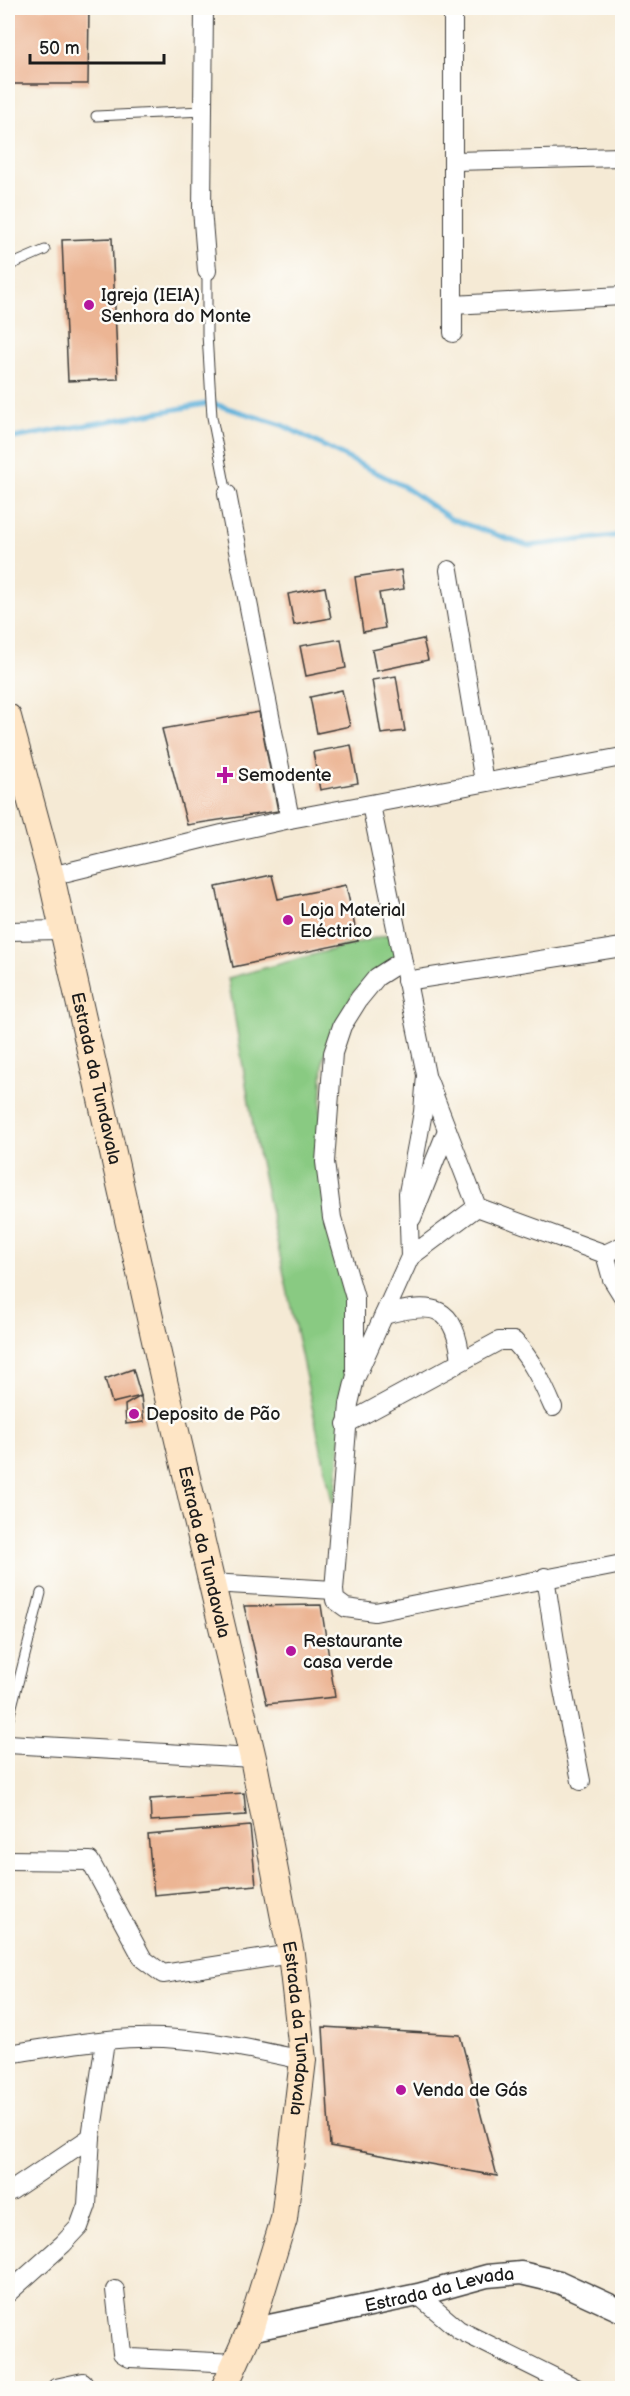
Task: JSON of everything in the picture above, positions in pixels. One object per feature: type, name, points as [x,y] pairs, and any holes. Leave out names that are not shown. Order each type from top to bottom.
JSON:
[{"type":"main road","name":"Estrada da Tundavala","points":[[8,717],[51,876],[211,1583],[253,1758],[291,1954],[303,2060],[284,2219],[250,2330],[224,2388]]},
{"type":"street","points":[[204,8],[202,209],[207,271]]},
{"type":"street","points":[[453,8],[453,333]]},
{"type":"street","points":[[454,160],[622,157]]},
{"type":"street","points":[[453,305],[622,296]]},
{"type":"street","points":[[227,494],[290,819]]},
{"type":"street","points":[[449,570],[484,782]]},
{"type":"street","points":[[51,876],[290,819],[622,758]]},
{"type":"street","points":[[371,805],[426,1075],[477,1207],[605,1254],[622,1246]]},
{"type":"street","points":[[8,931],[62,930]]},
{"type":"street","points":[[406,981],[622,947]]},
{"type":"street","points":[[402,961],[377,977],[359,999],[342,1026],[333,1053],[325,1162],[332,1218],[355,1298],[355,1379],[346,1424],[335,1600],[346,1608],[375,1612],[545,1577],[622,1564]]},
{"type":"street","points":[[355,1379],[410,1257],[408,1193],[423,1112],[426,1075]]},
{"type":"street","points":[[409,1225],[447,1130]]},
{"type":"street","points":[[410,1257],[477,1207]]},
{"type":"street","points":[[605,1254],[612,1279],[622,1295]]},
{"type":"street","points":[[384,1315],[408,1308],[425,1307],[441,1314],[450,1321],[458,1336],[461,1362]]},
{"type":"street","points":[[346,1424],[499,1341],[514,1341],[539,1374],[553,1407]]},
{"type":"street","points":[[545,1577],[561,1680],[581,1781]]},
{"type":"street","points":[[211,1583],[334,1590]]},
{"type":"street","points":[[8,1744],[253,1758]]},
{"type":"street","points":[[8,1860],[90,1861],[143,1959],[163,1974],[291,1954]]},
{"type":"street","points":[[8,2054],[105,2041],[174,2038],[231,2045],[303,2060]]},
{"type":"street","points":[[8,2293],[79,2227],[87,2205],[91,2137],[105,2041]]},
{"type":"street","points":[[11,2191],[91,2137]]},
{"type":"street","name":"Estrada da Levada","points":[[250,2330],[418,2295],[488,2276],[521,2273],[559,2282],[622,2311]]},
{"type":"street","points":[[115,2290],[122,2352],[130,2358],[236,2362]]},
{"type":"street","points":[[418,2295],[459,2330],[576,2388]]},
{"type":"street","points":[[56,2388],[83,2382]]},
{"type":"lane","points":[[96,116],[203,111]]},
{"type":"lane","points":[[8,266],[45,250]]},
{"type":"lane","points":[[207,271],[207,334],[212,417],[227,494]]},
{"type":"lane","points":[[8,1722],[41,1593]]},
{"type":"green space","points":[[390,934],[397,956],[354,992],[323,1059],[321,1112],[345,1280],[348,1339],[346,1390],[334,1510],[256,1143],[228,978]]},
{"type":"building","points":[[8,8],[89,8],[88,84],[8,84]]},
{"type":"building","points":[[112,238],[118,379],[68,381],[62,240]]},
{"type":"building","points":[[401,570],[404,589],[379,593],[385,628],[363,632],[355,577]]},
{"type":"building","points":[[325,587],[331,618],[294,625],[288,594]]},
{"type":"building","points":[[341,639],[346,668],[306,676],[300,646]]},
{"type":"building","points":[[423,639],[428,660],[376,671],[372,650]]},
{"type":"building","points":[[396,676],[405,731],[381,734],[372,680]]},
{"type":"building","points":[[342,690],[350,726],[317,733],[310,697]]},
{"type":"building","points":[[259,712],[278,811],[187,825],[162,729]]},
{"type":"building","points":[[351,745],[358,783],[320,790],[313,752]]},
{"type":"building","name":"Loja Material Eléctrico","points":[[272,875],[278,899],[346,885],[358,941],[233,967],[216,887]]},
{"type":"building","points":[[133,1369],[141,1396],[112,1403],[105,1379]]},
{"type":"building","name":"Deposito de Pão","points":[[141,1396],[144,1422],[126,1424],[125,1405]]},
{"type":"building","name":"Restaurante casa verde","points":[[321,1605],[335,1697],[267,1704],[244,1606]]},
{"type":"building","points":[[244,1793],[246,1815],[151,1821],[150,1799]]},
{"type":"building","points":[[250,1826],[256,1885],[154,1895],[148,1835]]},
{"type":"building","name":"Venda de Gás","points":[[323,2027],[460,2035],[497,2176],[330,2146]]},
{"type":"waterway","points":[[8,439],[211,403],[282,425],[405,487],[451,519],[529,546],[622,535]]},
{"type":"place","name":"Igreja (IEIA) Senhora do Monte","points":[[89,305]]},
{"type":"place","name":"Semodente","points":[[225,775]]},
{"type":"place","name":"Loja Material Eléctrico","points":[[288,920]]},
{"type":"place","name":"Deposito de Pão","points":[[134,1414]]},
{"type":"place","name":"Restaurante casa verde","points":[[291,1651]]},
{"type":"place","name":"Venda de Gás","points":[[401,2090]]}]
